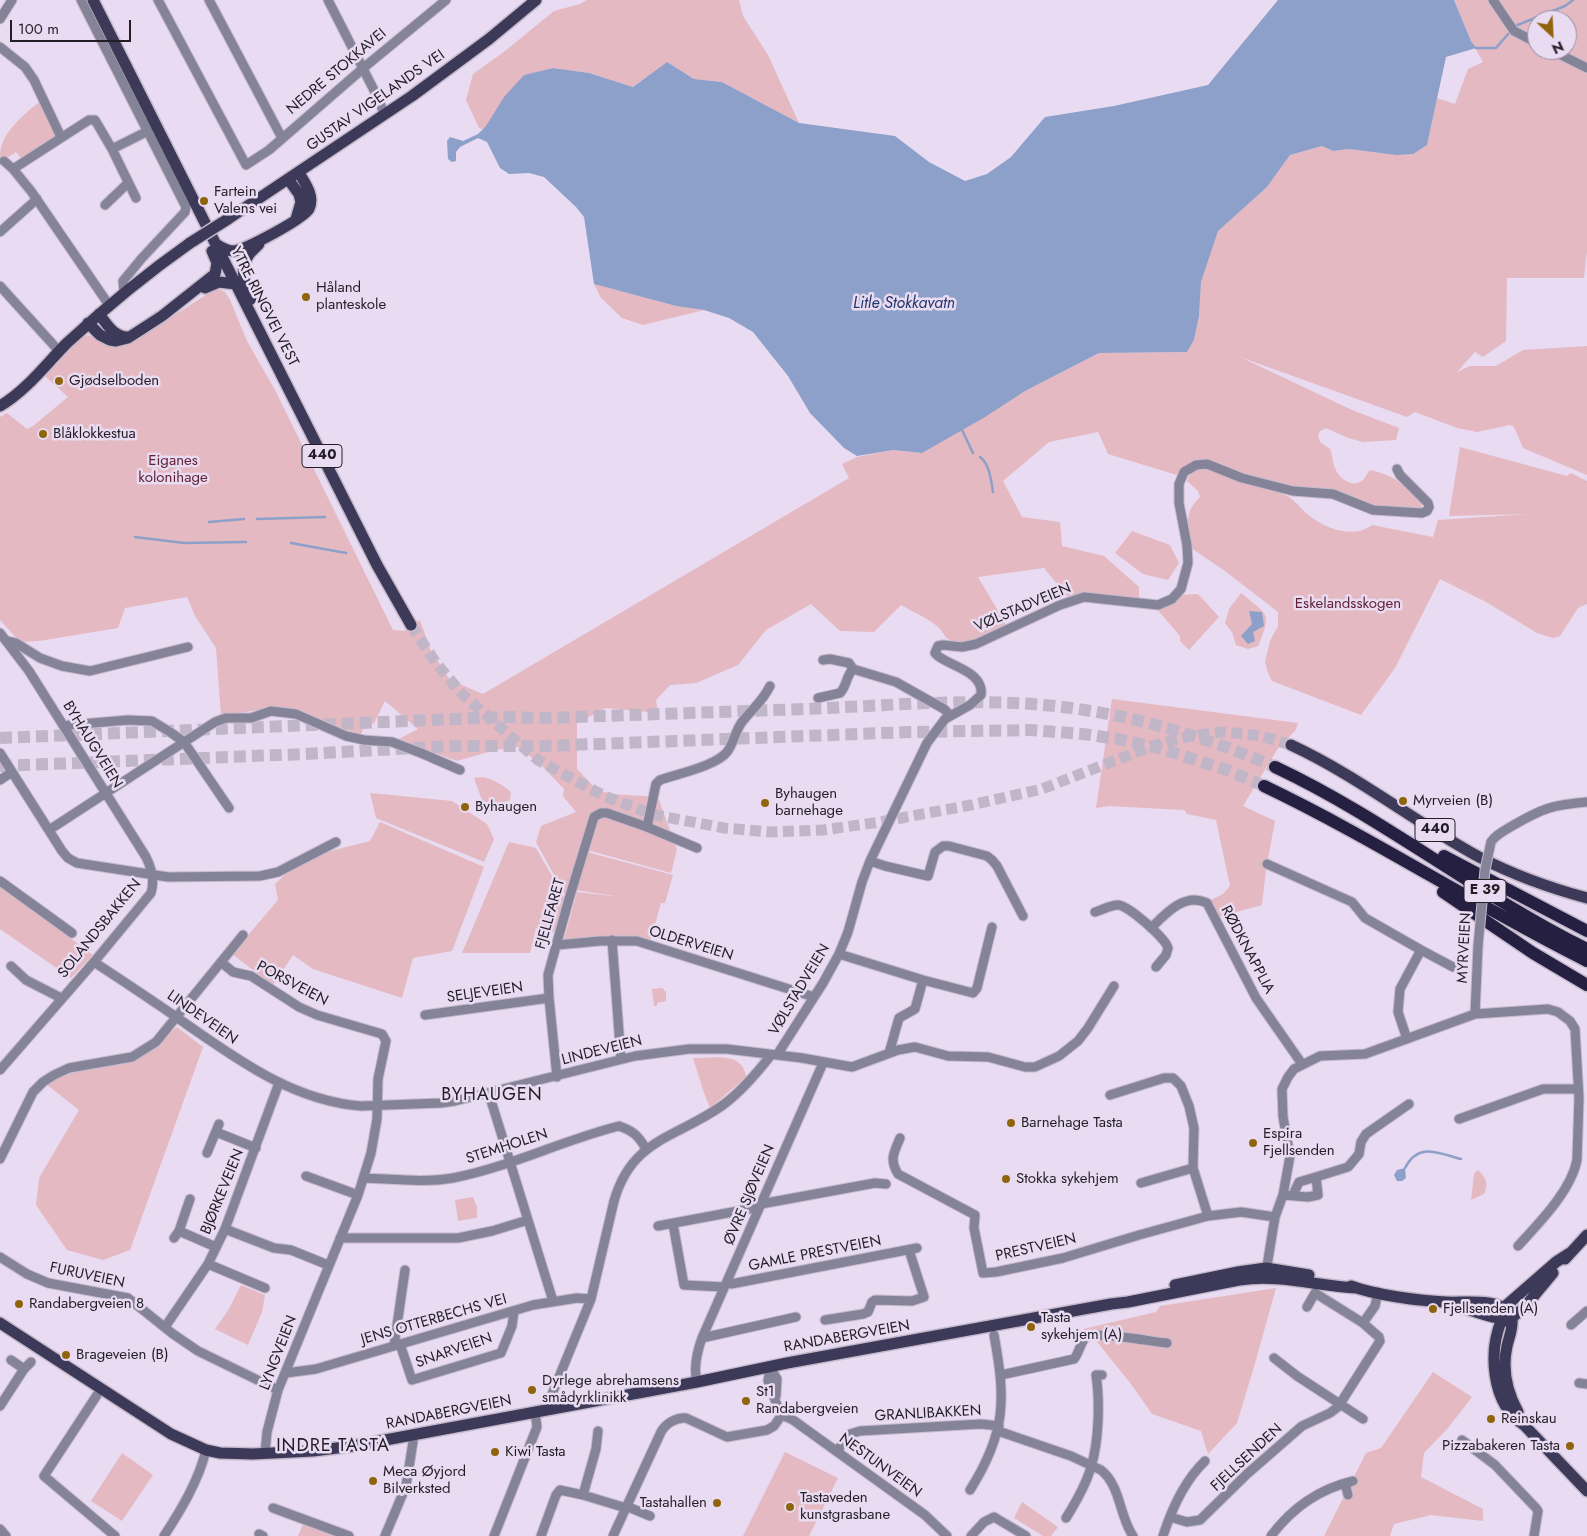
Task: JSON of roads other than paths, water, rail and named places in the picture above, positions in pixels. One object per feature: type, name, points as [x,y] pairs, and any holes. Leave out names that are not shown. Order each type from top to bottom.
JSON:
[{"type":"highway","name":"E 39","points":[[1276,767],[1328,794],[1499,899],[1587,949]]},
{"type":"highway","name":"E 39","points":[[1264,786],[1314,811],[1587,961]]},
{"type":"highway","name":"E 39","points":[[1386,828],[1404,832],[1460,864],[1587,930]]},
{"type":"highway","name":"E 39","points":[[1400,859],[1407,870],[1448,895],[1533,953],[1587,984]]},
{"type":"main road","name":"YTRE RINGVEI VEST","points":[[92,0],[377,565],[411,626]]},
{"type":"main road","name":"GUSTAV VIGELANDS VEI","points":[[124,292],[190,244],[412,96],[536,0]]},
{"type":"main road","name":"440","points":[[216,244],[225,249],[235,250],[261,241],[306,212],[310,200],[309,191],[299,172]]},
{"type":"main road","points":[[288,179],[299,194],[301,202],[296,219]]},
{"type":"main road","name":"440","points":[[162,316],[214,274],[217,263],[208,238],[205,222]]},
{"type":"main road","name":"440","points":[[261,241],[250,254],[243,275],[247,290],[268,336],[271,353]]},
{"type":"main road","name":"440","points":[[128,338],[210,284],[219,282],[236,284]]},
{"type":"main road","points":[[0,406],[16,394],[59,351],[124,292]]},
{"type":"main road","points":[[99,314],[113,332],[128,338]]},
{"type":"main road","points":[[88,324],[100,335],[110,340],[116,341],[128,338]]},
{"type":"main road","name":"440","points":[[1291,746],[1313,755],[1340,770],[1480,858],[1543,885],[1587,898]]},
{"type":"main road","points":[[1587,1235],[1570,1253],[1511,1301],[1498,1330],[1494,1363],[1501,1395],[1508,1410],[1587,1491]]},
{"type":"main road","name":"RANDABERGVEIEN","points":[[0,1322],[172,1434],[206,1450],[230,1454],[337,1448],[412,1435],[1128,1302],[1266,1273],[1291,1279],[1449,1303],[1456,1301],[1498,1305],[1506,1315]]},
{"type":"street","points":[[0,20],[3,9],[12,0]]},
{"type":"street","points":[[81,0],[186,207],[185,212],[123,281],[124,292]]},
{"type":"street","name":"NEDRE STOKKAVEI","points":[[158,0],[246,166],[269,150],[363,68],[446,0]]},
{"type":"street","points":[[208,0],[282,138]]},
{"type":"street","points":[[328,0],[380,100],[384,114]]},
{"type":"street","points":[[1493,0],[1514,31],[1527,38]]},
{"type":"street","points":[[0,47],[25,67],[34,80],[61,137]]},
{"type":"street","points":[[1571,60],[1587,68]]},
{"type":"street","points":[[13,169],[61,137],[94,120],[112,148],[136,198]]},
{"type":"street","points":[[112,148],[148,131]]},
{"type":"street","points":[[4,161],[13,169],[37,199],[109,304]]},
{"type":"street","points":[[105,205],[128,183]]},
{"type":"street","points":[[0,232],[37,199]]},
{"type":"street","points":[[0,286],[59,351]]},
{"type":"street","name":"VØLSTADVEIEN","points":[[551,1409],[550,1399],[591,1300],[617,1190],[625,1173],[646,1149],[723,1105],[742,1089],[774,1055],[814,997],[839,954],[848,932],[870,861],[922,752],[934,732],[950,715],[979,698],[982,692],[977,681],[971,674],[938,656],[935,653],[938,646],[962,647],[976,644],[1060,604],[1084,597],[1158,605],[1168,602],[1177,594],[1184,580],[1188,563],[1187,545],[1179,503],[1179,484],[1184,472],[1191,467],[1207,464],[1242,478],[1294,491],[1333,494],[1373,510],[1428,512],[1428,503],[1400,475],[1397,469]]},
{"type":"street","name":"BYHAUGVEIEN","points":[[0,633],[8,641],[29,671],[107,794],[146,857],[153,875]]},
{"type":"street","points":[[8,641],[16,643],[47,661],[90,671],[188,647]]},
{"type":"street","points":[[823,660],[830,659],[848,663],[853,669],[910,689],[944,709],[950,715]]},
{"type":"street","points":[[818,698],[840,693],[845,688],[853,669]]},
{"type":"street","points":[[647,827],[656,784],[660,780],[717,760],[725,754],[742,721],[759,704],[770,686]]},
{"type":"street","points":[[49,830],[222,719],[251,718],[271,711],[296,714],[346,736],[364,740],[392,742],[421,752],[460,770]]},
{"type":"street","points":[[65,728],[69,725],[128,720],[152,721],[184,742],[229,808]]},
{"type":"street","points":[[0,753],[62,851],[72,861],[168,877],[270,875],[336,842]]},
{"type":"street","points":[[0,780],[12,772]]},
{"type":"street","name":"MYRVEIEN","points":[[1475,1014],[1484,870],[1491,842],[1498,834],[1543,809],[1556,805],[1587,802]]},
{"type":"street","name":"FJELLFARET","points":[[557,1077],[548,975],[594,817],[601,813],[607,813],[697,848]]},
{"type":"street","points":[[870,861],[928,876],[935,852],[943,846],[987,856],[997,866],[1022,916]]},
{"type":"street","points":[[1267,864],[1352,902],[1365,918],[1453,967]]},
{"type":"street","name":"SOLANDSBAKKEN","points":[[0,1070],[151,893],[153,875]]},
{"type":"street","points":[[0,881],[72,933]]},
{"type":"street","name":"RØDKNAPPLIA","points":[[1151,928],[1168,912],[1184,902],[1199,899],[1208,903],[1256,998],[1302,1064]]},
{"type":"street","points":[[1095,912],[1120,905],[1126,907],[1151,928],[1168,948],[1166,955],[1156,967]]},
{"type":"street","points":[[839,954],[923,980],[975,992],[992,927]]},
{"type":"street","points":[[0,1160],[33,1092],[43,1082],[69,1068],[132,1056],[156,1042],[243,935]]},
{"type":"street","points":[[612,940],[621,1059]]},
{"type":"street","name":"OLDERVEIEN","points":[[556,946],[612,940],[647,944],[814,997]]},
{"type":"street","points":[[1407,1039],[1398,1012],[1400,990],[1421,950]]},
{"type":"street","name":"LINDEVEIEN","points":[[94,962],[241,1062],[280,1083],[302,1092],[351,1105],[377,1106],[441,1104],[489,1094],[621,1059],[690,1049],[728,1049],[856,1066],[889,1053],[915,1047],[948,1056],[988,1057],[1025,1067],[1035,1067],[1059,1056],[1078,1041],[1114,986]]},
{"type":"street","name":"PORSVEIEN","points":[[221,962],[233,972],[252,976],[299,1007],[317,1015],[382,1034]]},
{"type":"street","name":"SOLANDSBAKKEN","points":[[11,966],[26,980],[61,998]]},
{"type":"street","points":[[889,1053],[899,1018],[915,1009],[923,980]]},
{"type":"street","name":"SELJEVEIEN","points":[[425,1015],[549,998]]},
{"type":"street","points":[[1288,1195],[1290,1156],[1283,1117],[1282,1089],[1294,1069],[1320,1056],[1365,1054],[1475,1014],[1548,1009],[1564,1015],[1575,1029],[1578,1089],[1576,1168],[1568,1185],[1554,1204],[1518,1246]]},
{"type":"street","name":"LYNGVEIEN","points":[[265,1453],[267,1432],[278,1390],[365,1178],[374,1140],[378,1079],[386,1041],[382,1034]]},
{"type":"street","name":"ØVRE SJØVEIEN","points":[[696,1382],[694,1373],[702,1338],[823,1063]]},
{"type":"street","points":[[1110,1095],[1164,1078],[1173,1078],[1181,1086],[1186,1097],[1194,1128],[1192,1168],[1208,1216]]},
{"type":"street","name":"BJØRKEVEIEN","points":[[166,1327],[208,1264],[225,1229],[280,1083]]},
{"type":"street","points":[[1459,1119],[1542,1089],[1578,1089]]},
{"type":"street","points":[[489,1094],[553,1301]]},
{"type":"street","points":[[1266,1273],[1275,1217],[1288,1195],[1299,1182],[1348,1167],[1359,1154],[1361,1142],[1366,1134],[1408,1104]]},
{"type":"street","name":"STEMHOLEN","points":[[365,1178],[444,1179],[469,1174],[619,1126],[632,1131],[641,1140],[646,1149]]},
{"type":"street","name":"BJØRKEVEIEN","points":[[207,1153],[218,1128],[256,1148]]},
{"type":"street","name":"PRESTVEIEN","points":[[900,1138],[892,1158],[893,1166],[898,1174],[975,1215],[974,1228],[983,1273],[1063,1258],[1208,1216],[1241,1212],[1275,1217]]},
{"type":"street","points":[[1141,1183],[1192,1168]]},
{"type":"street","points":[[306,1176],[358,1195]]},
{"type":"street","points":[[1288,1195],[1308,1197],[1318,1195],[1316,1177]]},
{"type":"street","points":[[658,1226],[754,1208],[761,1204],[875,1183],[886,1184]]},
{"type":"street","name":"BJØRKEVEIEN","points":[[190,1199],[177,1234],[216,1248]]},
{"type":"street","points":[[340,1238],[458,1238],[492,1231],[528,1220]]},
{"type":"street","name":"GAMLE PRESTVEIEN","points":[[673,1224],[684,1285],[726,1285],[913,1249],[924,1297],[912,1301],[875,1300],[872,1302],[868,1312],[825,1320]]},
{"type":"street","points":[[225,1229],[274,1248],[291,1250],[328,1265]]},
{"type":"street","name":"FURUVEIEN","points":[[0,1257],[27,1274],[48,1283],[128,1298],[173,1334],[198,1351],[278,1390]]},
{"type":"street","points":[[208,1264],[265,1288]]},
{"type":"street","points":[[397,1345],[405,1270]]},
{"type":"street","points":[[1306,1307],[1315,1293],[1363,1323],[1375,1306],[1378,1292]]},
{"type":"street","name":"JENS OTTERBECHS VEI","points":[[286,1373],[316,1369],[553,1301],[577,1298],[591,1300]]},
{"type":"street","points":[[1571,1325],[1587,1310]]},
{"type":"street","name":"SNARVEIEN","points":[[397,1345],[412,1380],[435,1374],[502,1353],[512,1326],[514,1311]]},
{"type":"street","points":[[702,1338],[796,1317]]},
{"type":"street","name":"FJELLSENDEN","points":[[1170,1517],[1187,1522],[1200,1520],[1247,1474],[1302,1426],[1334,1412],[1380,1341],[1380,1337],[1363,1323]]},
{"type":"street","points":[[970,1490],[991,1454],[999,1429],[1002,1409],[1001,1375],[994,1335]]},
{"type":"street","points":[[1001,1375],[1074,1359],[1084,1340],[1089,1336],[1104,1335],[1167,1343]]},
{"type":"street","points":[[1274,1358],[1297,1376],[1363,1419]]},
{"type":"street","points":[[0,1406],[28,1365],[11,1360]]},
{"type":"street","points":[[613,1536],[663,1428],[669,1423],[683,1417],[727,1437],[767,1430],[774,1426],[781,1416],[776,1402],[777,1379],[770,1367]]},
{"type":"street","points":[[1066,1518],[1080,1494],[1092,1465],[1098,1412],[1099,1375]]},
{"type":"street","points":[[97,1395],[44,1476],[115,1536]]},
{"type":"street","points":[[494,1536],[537,1427],[535,1412]]},
{"type":"street","name":"NESTUNVEIEN","points":[[781,1416],[793,1420],[837,1451],[925,1515],[935,1532],[947,1536]]},
{"type":"street","name":"GRANLIBAKKEN","points":[[837,1451],[850,1434],[860,1431],[981,1424],[999,1429],[1092,1465],[1105,1473],[1113,1486],[1126,1524],[1133,1536]]},
{"type":"street","points":[[582,1495],[596,1449],[598,1431]]},
{"type":"street","points":[[385,1536],[406,1486],[413,1442],[412,1435]]},
{"type":"street","points":[[1462,1440],[1495,1465],[1536,1508],[1538,1511],[1534,1536]]},
{"type":"street","points":[[164,1536],[188,1495],[203,1463],[206,1450]]},
{"type":"street","points":[[1163,1536],[1186,1483],[1193,1473],[1206,1461]]},
{"type":"street","points":[[1271,1536],[1290,1514],[1325,1490],[1349,1482],[1348,1495]]},
{"type":"street","points":[[540,1536],[556,1495],[562,1490],[626,1507],[650,1516]]},
{"type":"street","points":[[273,1508],[349,1536]]},
{"type":"street","points":[[971,1536],[984,1522],[994,1517],[1026,1536]]},
{"type":"street","points":[[0,1529],[6,1536]]},
{"type":"water","name":"Litle Stokkavatn","points":[[1278,0],[1454,0],[1471,41],[1476,48],[1446,57],[1427,145],[1413,154],[1396,155],[1349,149],[1333,151],[1322,146],[1290,155],[1267,187],[1218,231],[1201,282],[1199,316],[1194,340],[1187,352],[1099,353],[1025,391],[985,417],[922,453],[893,450],[857,456],[844,448],[810,413],[788,376],[753,332],[729,318],[704,310],[676,306],[594,284],[584,217],[544,177],[529,173],[509,174],[500,168],[487,142],[478,138],[460,147],[456,152],[456,161],[452,162],[448,159],[447,141],[450,137],[463,141],[478,134],[486,126],[504,97],[524,75],[553,68],[589,73],[633,87],[667,62],[694,79],[722,82],[799,123],[895,136],[929,162],[965,181],[987,174],[1011,157],[1045,117],[1114,106],[1208,85]]},
{"type":"water","points":[[1249,611],[1262,612],[1264,626],[1253,632],[1255,641],[1248,644],[1241,636],[1252,624]]},
{"type":"water","points":[[1405,1168],[1406,1178],[1402,1181],[1397,1181],[1394,1175],[1397,1170]]},
{"type":"waterway","points":[[1476,48],[1496,48],[1515,26],[1565,6],[1573,0]]},
{"type":"waterway","points":[[962,430],[973,453]]},
{"type":"waterway","points":[[980,457],[988,468],[993,492]]},
{"type":"waterway","points":[[257,519],[325,517]]},
{"type":"waterway","points":[[209,522],[244,519]]},
{"type":"waterway","points":[[135,537],[184,543],[246,542]]},
{"type":"waterway","points":[[291,543],[346,553]]},
{"type":"waterway","points":[[1405,1168],[1410,1160],[1422,1152],[1437,1152],[1461,1159]]},
{"type":"tunnel","points":[[411,625],[436,663],[463,695],[538,760],[604,796],[655,815],[724,828],[770,832],[823,830],[880,822],[971,805],[1042,789],[1155,745],[1190,736],[1222,732],[1246,734],[1261,736],[1291,745]]},
{"type":"tunnel","points":[[0,738],[506,717],[545,718],[975,702],[1063,707],[1125,718],[1186,734],[1275,767]]},
{"type":"tunnel","points":[[0,766],[453,746],[545,746],[910,732],[1030,730],[1083,734],[1159,748],[1227,770],[1264,786]]},
{"type":"place","name":"Fartein Valens vei","points":[[204,201]]},
{"type":"place","name":"Håland planteskole","points":[[306,297]]},
{"type":"place","name":"Gjødselboden","points":[[59,381]]},
{"type":"place","name":"Blåklokkestua","points":[[43,434]]},
{"type":"place","name":"Myrveien (B)","points":[[1403,801]]},
{"type":"place","name":"Byhaugen barnehage","points":[[765,803]]},
{"type":"place","name":"Byhaugen","points":[[465,807]]},
{"type":"place","name":"Barnehage Tasta","points":[[1011,1123]]},
{"type":"place","name":"Espira Fjellsenden","points":[[1253,1143]]},
{"type":"place","name":"Stokka sykehjem","points":[[1006,1179]]},
{"type":"place","name":"Randabergveien 8","points":[[19,1304]]},
{"type":"place","name":"Fjellsenden (A)","points":[[1433,1309]]},
{"type":"place","name":"Tasta sykehjem (A)","points":[[1031,1327]]},
{"type":"place","name":"Brageveien (B)","points":[[66,1355]]},
{"type":"place","name":"Dyrlege abrehamsens smådyrklinikk","points":[[532,1390]]},
{"type":"place","name":"St1 Randabergveien","points":[[746,1401]]},
{"type":"place","name":"Reinskau","points":[[1491,1419]]},
{"type":"place","name":"Pizzabakeren Tasta","points":[[1570,1446]]},
{"type":"place","name":"Kiwi Tasta","points":[[495,1452]]},
{"type":"place","name":"Meca Øyjord Bilverksted","points":[[373,1481]]},
{"type":"place","name":"Tastahallen","points":[[717,1503]]},
{"type":"place","name":"Tastaveden kunstgrasbane","points":[[790,1507]]},
{"type":"district","name":"BYHAUGEN","points":[[492,1096]]},
{"type":"district","name":"INDRE TASTA","points":[[333,1447]]},
{"type":"park label","name":"Eiganes kolonihage","points":[[173,470]]},
{"type":"park label","name":"Eskelandsskogen","points":[[1348,604]]}]
